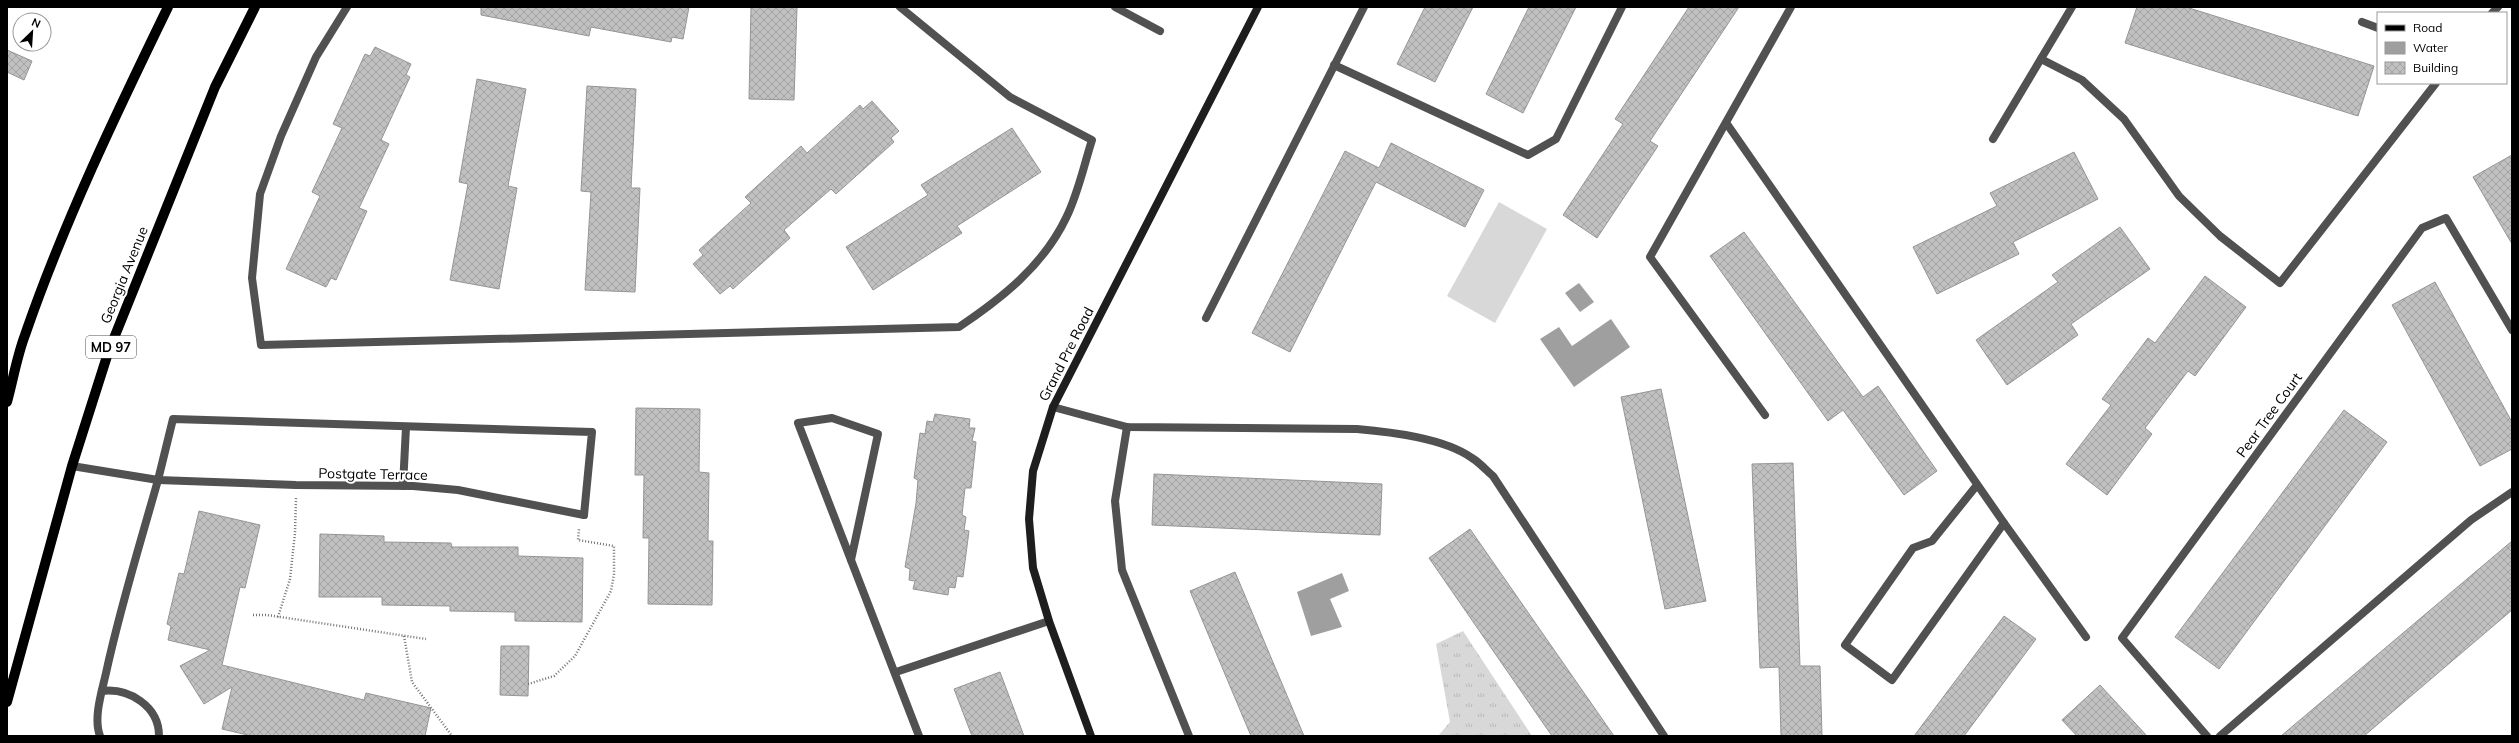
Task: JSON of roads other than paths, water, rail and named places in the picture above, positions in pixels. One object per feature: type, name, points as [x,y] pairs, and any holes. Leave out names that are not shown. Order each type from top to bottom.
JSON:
[{"type":"main road","points":[[7,402],[24,336],[62,238],[130,86],[168,7]]},
{"type":"main road","name":"Georgia Avenue","points":[[7,702],[72,466],[108,353],[215,87],[255,7]]},
{"type":"street","points":[[347,7],[316,57],[281,136],[260,194],[252,278],[261,345],[959,327],[1003,297],[1042,257],[1067,218],[1092,140],[1010,97],[900,7]]},
{"type":"street","points":[[1115,7],[1160,31]]},
{"type":"street","name":"Grand Pre Road","points":[[1090,736],[1048,620],[1033,568],[1029,519],[1033,471],[1053,407],[1258,7]]},
{"type":"street","points":[[1206,318],[1364,7]]},
{"type":"street","points":[[1334,65],[1528,155],[1556,139],[1622,7]]},
{"type":"street","points":[[1765,414],[1650,257],[1727,124],[1791,7]]},
{"type":"street","points":[[1993,139],[2072,7]]},
{"type":"street","points":[[2362,22],[2377,28]]},
{"type":"street","points":[[2041,59],[2082,80],[2124,119],[2179,196],[2220,236],[2280,283],[2435,84]]},
{"type":"street","points":[[1727,124],[1977,485],[2002,526],[2086,637]]},
{"type":"street","name":"Pear Tree Court","points":[[2207,736],[2122,638],[2422,228],[2446,218],[2512,330]]},
{"type":"street","points":[[1053,407],[1127,427],[1356,429],[1390,432],[1447,446],[1472,457],[1493,476],[1664,736]]},
{"type":"street","points":[[851,560],[878,434],[832,418],[798,423],[851,560],[896,672],[919,736]]},
{"type":"street","points":[[96,734],[102,691],[117,624],[158,480],[173,419],[406,426],[403,486]]},
{"type":"street","name":"Postgate Terrace","points":[[72,466],[158,480],[296,485],[403,486],[458,490],[582,515],[592,432],[406,426]]},
{"type":"street","points":[[1127,427],[1115,501],[1122,570],[1189,736]]},
{"type":"street","points":[[1977,485],[1932,541],[1913,548],[1844,645],[1892,680],[2002,526]]},
{"type":"street","points":[[2220,736],[2471,520],[2512,492]]},
{"type":"street","points":[[896,672],[1048,620]]},
{"type":"street","points":[[102,691],[128,692],[142,701],[155,719],[159,736]]},
{"type":"water","points":[[1579,283],[1594,302],[1580,312],[1565,293]]},
{"type":"water","points":[[1611,319],[1630,347],[1574,387],[1540,339],[1559,327],[1572,346]]},
{"type":"water","points":[[1342,573],[1349,591],[1330,599],[1342,627],[1311,636],[1297,592]]}]
